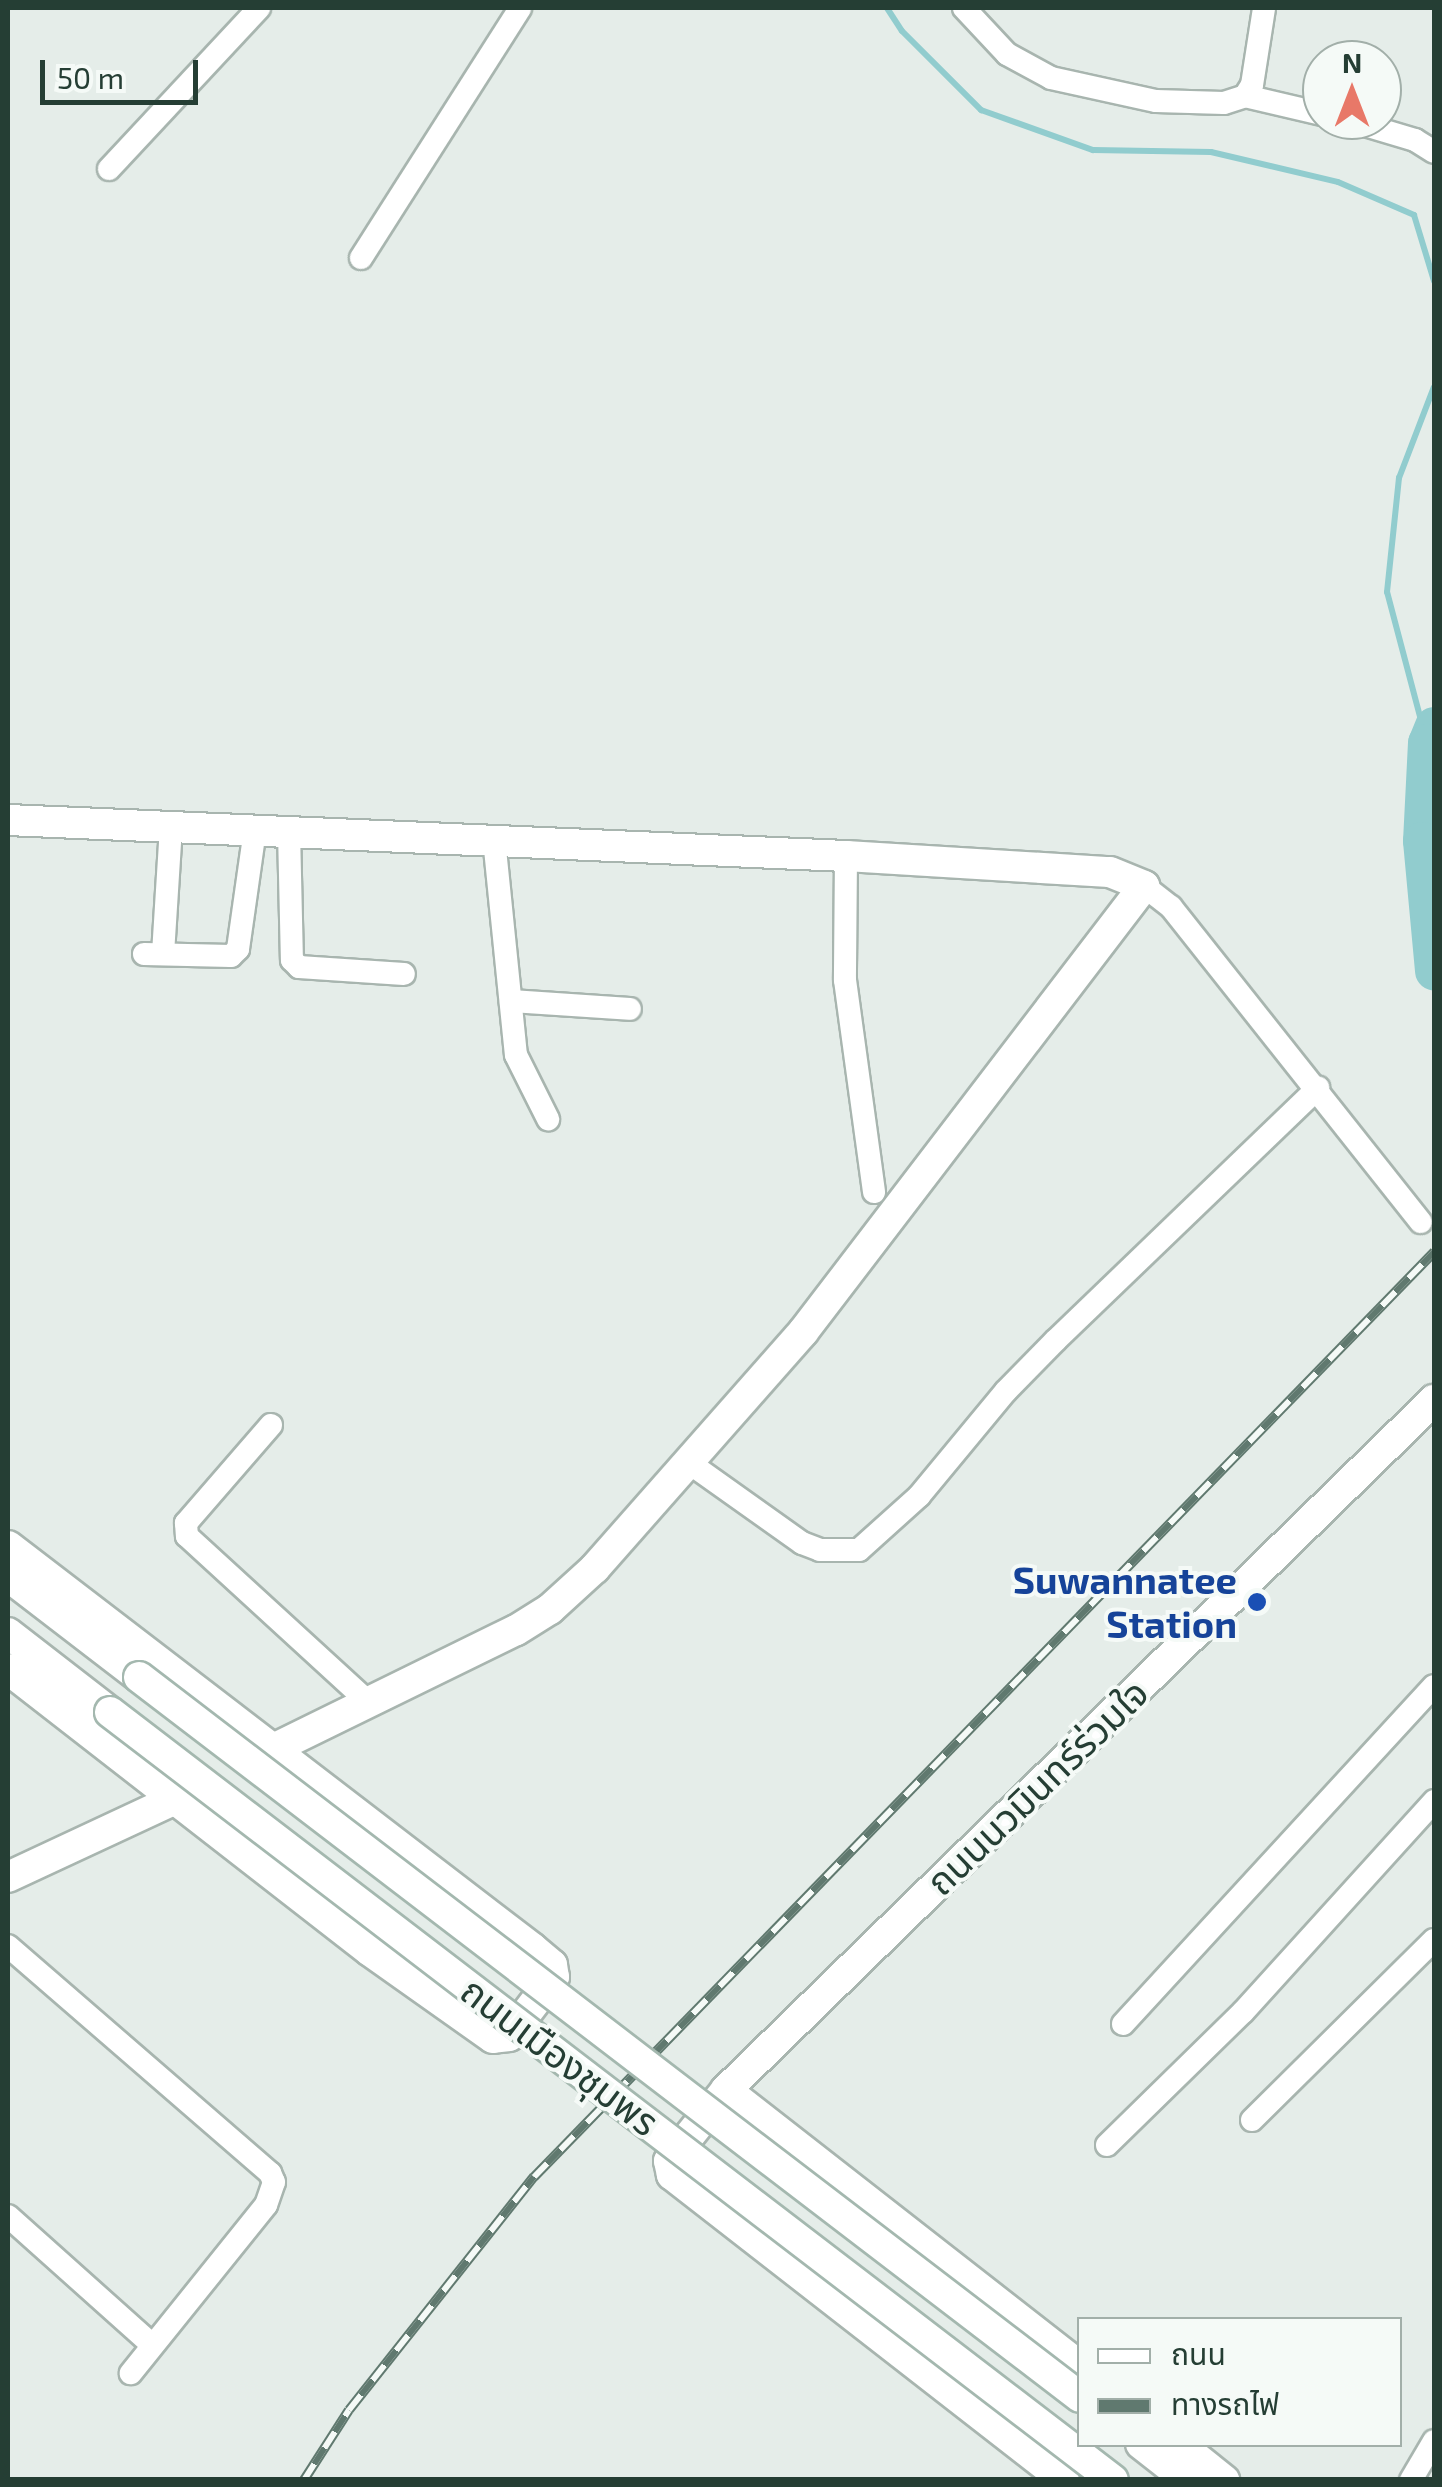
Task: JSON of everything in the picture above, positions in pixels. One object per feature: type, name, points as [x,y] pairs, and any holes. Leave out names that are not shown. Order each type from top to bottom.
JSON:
[{"type":"main road","points":[[8,820],[846,856],[1110,872],[1144,886],[804,1332],[594,1568],[550,1609],[271,1750]]},
{"type":"main road","name":"ถนนนวมินทร์ร่วมใจ","points":[[1064,2480],[672,2176],[670,2161],[726,2090],[1434,1400]]},
{"type":"main road","points":[[8,1546],[552,1965],[554,1977],[509,2036],[492,2038],[370,1952],[8,1669]]},
{"type":"main road","name":"ถนนเมืองชุมพร","points":[[8,1576],[1077,2395]]},
{"type":"main road","name":"ถนนเมืองชุมพร","points":[[8,1633],[1113,2480]]},
{"type":"main road","points":[[8,1877],[173,1800]]},
{"type":"main road","points":[[726,2090],[1077,2365]]},
{"type":"main road","points":[[1146,2447],[1187,2480]]},
{"type":"main road","points":[[1183,2447],[1224,2480]]},
{"type":"street","points":[[108,169],[259,8]]},
{"type":"street","points":[[361,258],[520,8]]},
{"type":"street","points":[[964,8],[1008,54],[1052,78],[1156,101],[1224,103],[1245,96],[1302,109]]},
{"type":"street","points":[[1245,96],[1252,86],[1264,8]]},
{"type":"street","points":[[1402,136],[1434,152]]},
{"type":"street","points":[[170,827],[154,954],[231,956],[238,949],[254,830]]},
{"type":"street","points":[[289,832],[292,960],[299,968],[404,974]]},
{"type":"street","points":[[494,840],[516,1055],[548,1119]]},
{"type":"street","points":[[846,856],[845,980],[874,1192]]},
{"type":"street","points":[[1144,886],[1171,907],[1421,1222]]},
{"type":"street","points":[[511,1001],[630,1009]]},
{"type":"street","points":[[688,1462],[802,1543],[820,1550],[859,1550],[919,1496],[1006,1390],[1318,1088]]},
{"type":"street","points":[[271,1425],[186,1523],[186,1536],[368,1702]]},
{"type":"street","points":[[1123,2024],[1434,1686]]},
{"type":"street","points":[[1106,2145],[1243,2012],[1434,1801]]},
{"type":"street","points":[[1252,2120],[1434,1940]]},
{"type":"street","points":[[8,1946],[270,2172],[274,2182],[266,2205],[131,2373]]},
{"type":"street","points":[[8,2216],[151,2344]]},
{"type":"street","points":[[1410,2480],[1434,2441]]},
{"type":"waterway","points":[[887,8],[902,31],[981,110],[1093,150],[1211,152],[1338,182],[1414,215],[1434,281]]},
{"type":"waterway","points":[[1427,743],[1387,592],[1399,478],[1434,387]]},
{"type":"waterway","points":[[1434,726],[1427,743],[1422,841],[1434,971]]},
{"type":"railway","points":[[304,2480],[349,2410],[534,2177],[1434,1252]]},
{"type":"place","name":"Suwannatee Station","points":[[1257,1602]]}]
